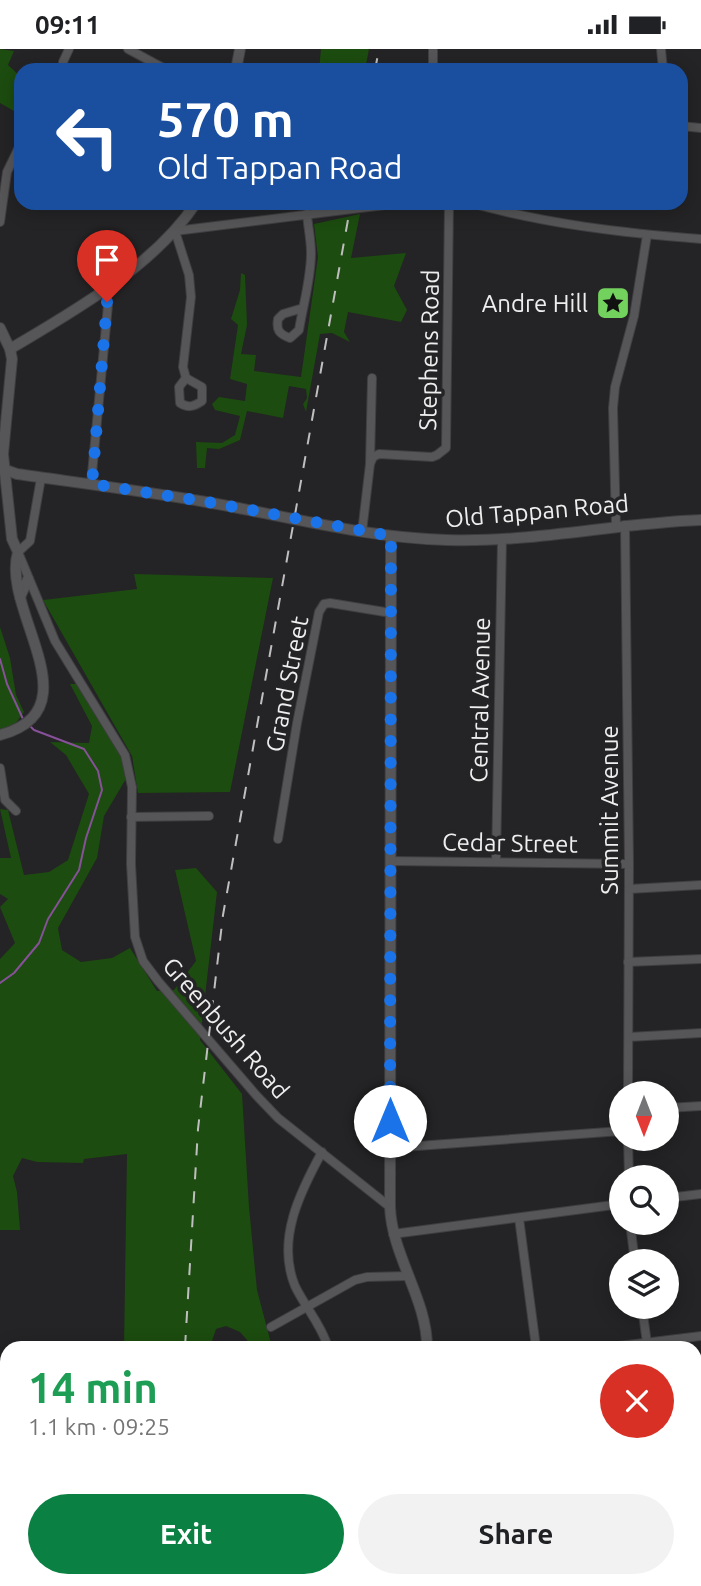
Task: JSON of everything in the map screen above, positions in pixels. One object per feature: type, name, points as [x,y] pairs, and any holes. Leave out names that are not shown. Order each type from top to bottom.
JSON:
[{"type":"street","points":[[63,62],[69,49]]},
{"type":"street","points":[[128,49],[154,63]]},
{"type":"street","points":[[0,222],[7,171],[14,157]]},
{"type":"street","points":[[10,349],[105,291],[175,231],[192,210]]},
{"type":"street","points":[[175,231],[341,210]]},
{"type":"street","name":"Stephens Road","points":[[370,464],[373,457],[379,454],[432,457],[446,448],[449,210]]},
{"type":"street","points":[[515,210],[606,231],[701,240]]},
{"type":"street","points":[[303,308],[311,252],[307,214]]},
{"type":"street","points":[[175,231],[188,275],[191,297],[183,367],[186,378]]},
{"type":"street","points":[[620,525],[613,408],[615,387],[634,317],[647,235]]},
{"type":"street","points":[[92,484],[108,305],[105,291]]},
{"type":"street","points":[[0,328],[12,359],[2,469],[12,539],[18,552]]},
{"type":"street","points":[[362,532],[370,464],[372,378]]},
{"type":"street","name":"Old Tappan Road","points":[[2,469],[41,478],[208,502],[391,536],[448,540],[502,539],[620,525],[701,520]]},
{"type":"street","points":[[0,735],[11,732],[34,717],[40,707],[42,695],[37,663],[18,603],[14,561],[18,552],[30,541],[41,478]]},
{"type":"street","name":"Summit Avenue","points":[[620,525],[629,864],[628,1081]]},
{"type":"street","points":[[391,536],[390,1207],[393,1234],[422,1314],[426,1341]]},
{"type":"street","name":"Central Avenue","points":[[496,862],[502,539]]},
{"type":"street","name":"Greenbush Road","points":[[18,552],[55,641],[125,755],[132,787],[132,909],[135,937],[143,961],[278,1118],[390,1207]]},
{"type":"street","points":[[18,603],[21,590],[28,579]]},
{"type":"street","name":"Grand Street","points":[[278,839],[319,612],[324,604],[330,603],[391,613]]},
{"type":"street","points":[[0,768],[5,800],[16,811]]},
{"type":"street","points":[[131,817],[208,816]]},
{"type":"street","name":"Cedar Street","points":[[390,861],[629,864]]},
{"type":"street","points":[[629,889],[701,885]]},
{"type":"street","points":[[628,962],[701,959]]},
{"type":"street","points":[[629,1037],[701,1033]]},
{"type":"street","points":[[679,1107],[701,1106]]},
{"type":"street","points":[[390,1148],[609,1132]]},
{"type":"street","points":[[322,1152],[297,1202],[288,1247],[290,1269],[296,1287],[319,1323],[326,1341]]},
{"type":"street","points":[[679,1197],[701,1194]]},
{"type":"street","points":[[393,1234],[609,1206]]},
{"type":"street","points":[[519,1218],[535,1341]]},
{"type":"street","points":[[271,1327],[355,1280],[408,1276]]},
{"type":"street","points":[[644,1319],[647,1341]]},
{"type":"street","points":[[662,1341],[701,1336]]},
{"type":"green space","points":[[0,49],[14,51],[8,65],[14,71],[14,111],[0,103]]},
{"type":"green space","points":[[321,49],[369,49],[366,63],[320,63]]},
{"type":"green space","points":[[360,214],[351,258],[406,253],[394,286],[407,310],[401,322],[348,312],[344,332],[350,342],[332,333],[320,334],[306,412],[303,404],[307,398],[306,389],[289,386],[283,418],[247,411],[240,440],[219,449],[207,448],[205,468],[197,468],[196,442],[222,443],[235,435],[240,416],[215,410],[212,404],[219,397],[245,401],[247,384],[230,379],[238,325],[231,319],[240,290],[241,273],[245,275],[247,325],[241,354],[256,355],[254,371],[301,377],[318,257],[314,224]]},
{"type":"green space","points":[[134,574],[273,578],[230,792],[138,793],[132,756],[43,600],[137,589]]},
{"type":"green space","points":[[0,627],[10,658],[16,695],[24,712],[13,727],[0,730]]},
{"type":"green space","points":[[70,684],[77,684],[121,755],[127,777],[104,816],[97,858],[58,928],[62,950],[81,962],[112,958],[130,948],[157,991],[174,990],[196,961],[175,870],[196,868],[217,892],[200,1040],[242,1094],[257,1290],[270,1341],[248,1341],[240,1332],[226,1326],[216,1329],[212,1341],[124,1341],[127,1154],[84,1159],[83,1163],[37,1162],[22,1158],[13,1176],[20,1230],[0,1230],[0,959],[15,943],[0,907],[8,899],[0,894],[0,858],[11,858],[0,809],[8,810],[24,875],[49,872],[68,860],[89,794],[66,755],[50,742],[89,743],[92,726]]},
{"type":"waterway","points":[[0,659],[7,684],[23,719]]},
{"type":"waterway","points":[[0,983],[14,973],[39,943],[48,919],[79,870],[86,838],[102,790],[98,771],[84,749],[34,730],[30,726]]},
{"type":"railway","points":[[376,63],[379,49]]},
{"type":"railway","points":[[185,1341],[198,1129],[223,915],[350,210]]},
{"type":"place","name":"Andre Hill","points":[[613,303]]},
{"type":"route","points":[[107,302],[92,484],[208,502],[391,536],[390,1121]]}]
